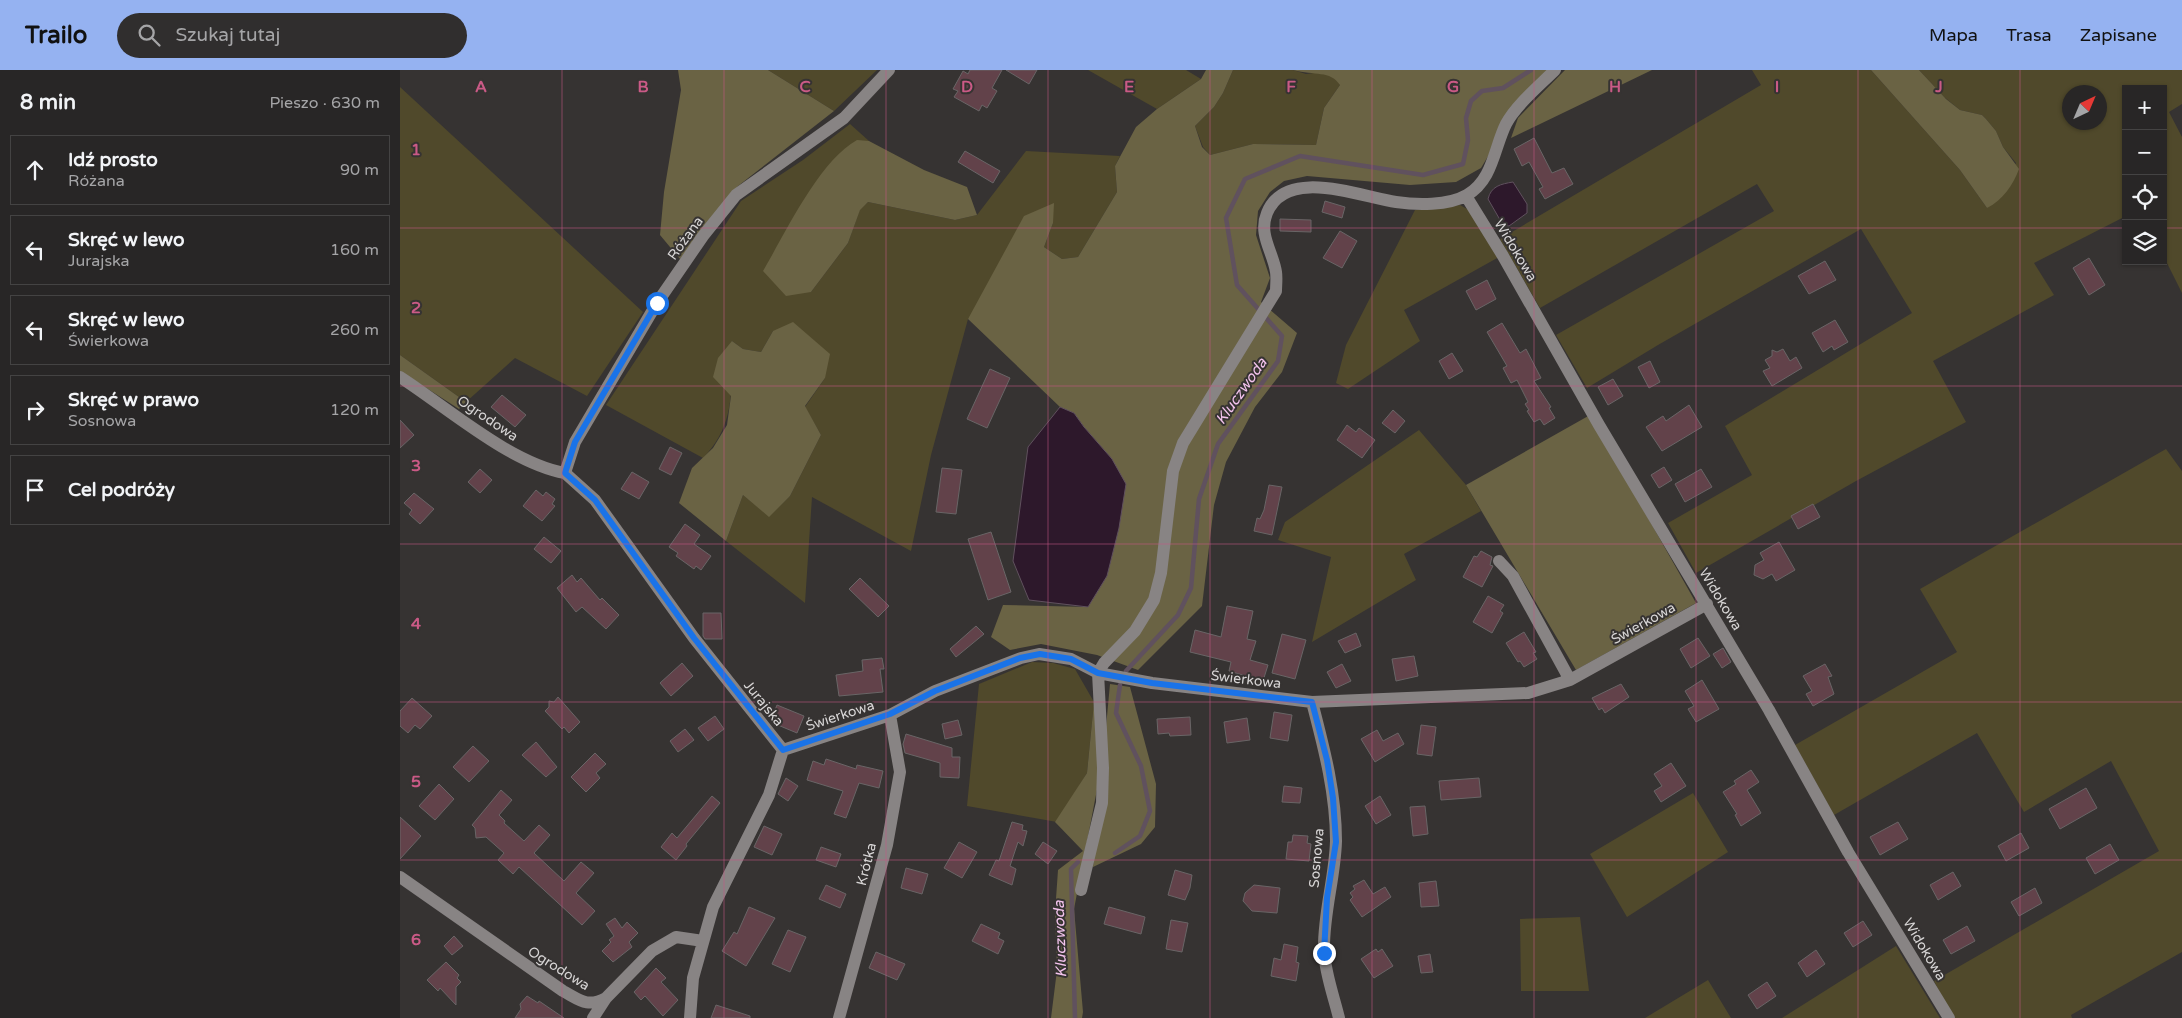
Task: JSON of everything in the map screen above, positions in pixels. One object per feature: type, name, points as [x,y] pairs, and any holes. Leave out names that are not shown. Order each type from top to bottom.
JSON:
[{"type":"street","name":"Różana","points":[[565,473],[575,442],[657,303],[703,236],[736,195],[844,118],[889,70]]},
{"type":"street","points":[[1081,890],[1102,803],[1103,768],[1098,673],[1104,663],[1135,631],[1154,600],[1161,573],[1173,471],[1177,457],[1191,429],[1276,291],[1277,272],[1264,230],[1266,214],[1282,194],[1306,187],[1346,191],[1414,204],[1447,201],[1466,196],[1480,184],[1490,168],[1506,123],[1555,70]]},
{"type":"street","name":"Widokowa","points":[[1466,196],[1503,256],[1599,425],[1707,604],[1848,852],[1949,1018]]},
{"type":"street","name":"Ogrodowa","points":[[400,378],[509,452],[551,470],[565,473]]},
{"type":"street","name":"Jurajska","points":[[565,473],[595,500],[694,638],[783,750]]},
{"type":"street","points":[[1498,561],[1513,576],[1570,680]]},
{"type":"street","name":"Świerkowa","points":[[783,750],[890,714],[935,691],[1020,658],[1040,654],[1071,659],[1098,673],[1176,687],[1312,702],[1528,693],[1570,680],[1707,604]]},
{"type":"street","name":"Sosnowa","points":[[1312,702],[1327,760],[1333,798],[1336,842],[1327,898],[1324,953],[1339,1018]]},
{"type":"street","name":"Krótka","points":[[839,1018],[887,845],[900,772],[890,714]]},
{"type":"street","points":[[690,1018],[693,978],[702,940],[713,907],[769,794],[783,750]]},
{"type":"street","name":"Ogrodowa","points":[[400,877],[563,991],[588,1004],[597,1003],[606,998]]},
{"type":"street","points":[[593,1018],[606,998],[652,951],[676,937],[702,940]]},
{"type":"shaded area","points":[[678,70],[768,70],[834,111],[738,186],[680,259],[660,235],[664,192],[681,90]]},
{"type":"shaded area","points":[[768,70],[877,70],[834,111]]},
{"type":"shaded area","points":[[1088,70],[1186,70],[1201,79],[1157,109]]},
{"type":"shaded area","points":[[1206,70],[1233,70],[1223,93],[1214,107],[1195,126],[1202,147],[1210,155],[1253,144],[1316,145],[1324,108],[1340,85],[1336,80],[1327,75],[1293,70],[1551,70],[1493,148],[1481,168],[1456,182],[1410,185],[1307,176],[1284,181],[1270,192],[1258,211],[1256,235],[1270,278],[1261,302],[1297,333],[1282,372],[1255,407],[1226,462],[1214,505],[1202,606],[1138,670],[1097,655],[1041,644],[1010,650],[991,637],[1003,605],[1088,607],[1107,576],[1119,528],[1112,459],[1074,413],[1060,407],[968,319],[1024,216],[1054,203],[1053,223],[1044,247],[1062,259],[1078,257],[1117,192],[1115,166],[1136,127],[1157,109],[1201,79]]},
{"type":"shaded area","points":[[1233,70],[1293,70],[1306,74],[1329,71],[1336,75],[1340,85],[1324,108],[1316,145],[1253,144],[1210,155],[1203,147],[1195,126],[1214,107],[1223,93]]},
{"type":"shaded area","points":[[1565,70],[1652,70],[1511,138],[1518,118]]},
{"type":"shaded area","points":[[1752,70],[1871,70],[1960,170],[1987,208],[2016,163],[2003,147],[1996,131],[1982,115],[1960,110],[1944,97],[1919,70],[2182,70],[2182,104],[2169,112],[2182,137],[2182,293],[2167,263],[2167,85],[2122,85],[2122,218],[2034,263],[2054,295],[1933,361],[1966,422],[1856,481],[1696,573],[1668,523],[1752,475],[1725,426],[1912,313],[1861,229],[1658,345],[1587,388],[1556,335],[1774,211],[1757,184],[1540,308],[1500,239],[1761,85]]},
{"type":"shaded area","points":[[1871,70],[1919,70],[1946,99],[1960,110],[1982,115],[1996,131],[2003,147],[2019,169],[2014,181],[2003,196],[1987,208],[1960,170]]},
{"type":"shaded area","points":[[400,87],[643,312],[587,396],[515,358],[466,402],[400,355]]},
{"type":"shaded area","points":[[850,124],[869,141],[857,141],[811,292],[848,243],[860,209],[868,202],[955,220],[977,215],[1026,151],[1120,156],[1115,166],[1117,192],[1078,257],[1062,259],[1044,247],[1053,223],[968,319],[931,455],[911,551],[812,497],[805,603],[726,541],[743,495],[769,516],[790,496],[821,435],[805,407],[825,378],[773,331],[761,352],[743,349],[732,341],[731,389],[727,417],[714,445],[703,458],[606,405],[741,201],[803,160]]},
{"type":"shaded area","points":[[857,140],[869,141],[924,170],[967,187],[977,215],[955,220],[868,202],[860,210],[848,243],[811,292],[786,296],[763,271],[817,180],[843,150]]},
{"type":"shaded area","points":[[1513,182],[1527,204],[1527,213],[1509,226],[1503,225],[1488,199],[1494,188]]},
{"type":"shaded area","points":[[1460,205],[1474,213],[1499,257],[1404,310],[1420,341],[1348,389],[1336,383],[1346,345],[1415,210]]},
{"type":"shaded area","points":[[793,322],[830,354],[825,378],[805,406],[821,435],[790,496],[769,517],[743,495],[726,541],[679,503],[692,468],[713,448],[727,425],[731,396],[713,377],[718,358],[732,341],[743,349],[761,352],[773,331]]},
{"type":"shaded area","points":[[400,355],[466,402],[459,409],[400,371]]},
{"type":"shaded area","points":[[1060,407],[1074,413],[1112,459],[1126,484],[1119,528],[1107,576],[1088,607],[1029,600],[1013,561],[1028,447]]},
{"type":"shaded area","points":[[1590,415],[1696,603],[1576,670],[1466,485]]},
{"type":"shaded area","points":[[1419,430],[1466,485],[1481,511],[1404,554],[1416,580],[1312,642],[1331,557],[1278,540],[1285,522]]},
{"type":"shaded area","points":[[2166,449],[2182,471],[2182,952],[2071,1015],[2072,1018],[1953,1018],[1934,981],[2159,851],[2111,761],[2024,812],[1977,733],[1834,815],[1795,745],[1957,652],[1920,589]]},
{"type":"shaded area","points":[[1032,662],[1053,663],[1075,669],[1094,702],[1087,773],[1057,822],[967,806],[979,684]]},
{"type":"shaded area","points":[[1110,684],[1130,687],[1156,784],[1155,827],[1141,844],[1093,867]]},
{"type":"shaded area","points":[[1094,702],[1100,774],[1074,909],[1083,1012],[1082,1018],[1051,1018],[1057,970],[1055,913],[1058,870],[1083,851],[1055,822],[1087,773]]},
{"type":"shaded area","points":[[1693,793],[1728,852],[1627,917],[1590,854]]},
{"type":"shaded area","points":[[1580,917],[1589,991],[1521,991],[1520,919]]},
{"type":"shaded area","points":[[1896,946],[1940,1018],[1782,1018]]},
{"type":"shaded area","points":[[1708,980],[1731,1018],[1645,1018]]},
{"type":"building","points":[[970,70],[1002,70],[992,88],[997,91],[987,108],[982,105],[979,111],[954,97],[958,91],[953,89],[963,71],[968,74]]},
{"type":"building","points":[[1006,70],[1037,70],[1029,84]]},
{"type":"building","points":[[1534,138],[1552,173],[1564,168],[1573,184],[1545,199],[1539,189],[1543,187],[1529,162],[1522,166],[1514,149]]},
{"type":"building","points":[[965,151],[1000,171],[993,183],[958,162]]},
{"type":"building","points":[[1325,201],[1345,207],[1342,218],[1322,212]]},
{"type":"building","points":[[1280,219],[1311,220],[1311,232],[1280,231]]},
{"type":"building","points":[[1340,231],[1357,241],[1342,268],[1323,258]]},
{"type":"building","points":[[2089,258],[2105,285],[2089,295],[2073,268]]},
{"type":"building","points":[[1825,261],[1836,280],[1809,294],[1798,276]]},
{"type":"building","points":[[1487,280],[1496,299],[1476,310],[1466,291]]},
{"type":"building","points":[[1835,320],[1848,342],[1834,350],[1832,346],[1823,352],[1812,333]]},
{"type":"building","points":[[1502,323],[1520,353],[1526,349],[1541,378],[1534,381],[1551,407],[1549,408],[1555,418],[1544,425],[1540,419],[1534,422],[1527,411],[1529,410],[1525,404],[1528,402],[1517,380],[1511,383],[1503,368],[1507,366],[1487,332]]},
{"type":"building","points":[[1783,349],[1790,361],[1796,357],[1802,368],[1772,386],[1763,371],[1770,368],[1765,360],[1772,356],[1772,350],[1777,352]]},
{"type":"building","points":[[1452,353],[1463,371],[1449,379],[1439,361]]},
{"type":"building","points":[[1650,361],[1660,382],[1649,388],[1638,367]]},
{"type":"building","points":[[990,369],[1010,378],[987,428],[967,419]]},
{"type":"building","points":[[1613,379],[1623,396],[1608,405],[1598,387]]},
{"type":"building","points":[[502,395],[526,415],[515,427],[491,407]]},
{"type":"building","points":[[1689,405],[1702,427],[1662,451],[1646,427],[1663,416],[1666,421]]},
{"type":"building","points":[[1393,410],[1405,421],[1395,433],[1382,423]]},
{"type":"building","points":[[400,420],[414,435],[400,448]]},
{"type":"building","points":[[1347,425],[1356,432],[1359,428],[1375,440],[1362,458],[1337,440]]},
{"type":"building","points":[[670,447],[682,453],[671,475],[659,469]]},
{"type":"building","points":[[1664,467],[1672,480],[1659,488],[1651,475]]},
{"type":"building","points":[[942,468],[962,470],[956,514],[936,512]]},
{"type":"building","points":[[480,469],[492,480],[480,493],[468,482]]},
{"type":"building","points":[[1701,469],[1712,487],[1685,502],[1675,484]]},
{"type":"building","points":[[632,472],[649,482],[639,499],[621,489]]},
{"type":"building","points":[[1269,485],[1282,487],[1272,535],[1254,531],[1257,518],[1260,519],[1264,510]]},
{"type":"building","points":[[536,490],[543,496],[546,492],[555,499],[552,504],[555,506],[542,521],[523,506]]},
{"type":"building","points":[[414,493],[434,509],[420,524],[409,514],[412,510],[404,503]]},
{"type":"building","points":[[1813,504],[1820,517],[1798,529],[1791,516]]},
{"type":"building","points":[[685,524],[700,535],[694,544],[711,556],[701,570],[696,566],[694,569],[676,556],[678,553],[669,547]]},
{"type":"building","points":[[991,532],[1011,592],[988,600],[968,539]]},
{"type":"building","points":[[544,537],[561,551],[551,563],[534,549]]},
{"type":"building","points":[[1779,542],[1795,570],[1776,581],[1772,574],[1763,579],[1754,575],[1755,565],[1764,560],[1760,553]]},
{"type":"building","points":[[1481,551],[1492,557],[1490,565],[1493,566],[1482,587],[1463,577],[1474,556],[1477,557]]},
{"type":"building","points":[[572,575],[577,582],[581,578],[600,600],[602,598],[619,615],[606,629],[582,607],[576,612],[557,588]]},
{"type":"building","points":[[860,578],[889,606],[878,617],[849,589]]},
{"type":"building","points":[[1488,596],[1504,605],[1500,611],[1503,613],[1492,633],[1473,622]]},
{"type":"building","points":[[1227,606],[1253,611],[1247,639],[1256,641],[1250,660],[1268,665],[1263,681],[1229,671],[1231,662],[1190,652],[1195,630],[1221,637]]},
{"type":"building","points":[[703,613],[721,613],[722,639],[705,639],[703,636]]},
{"type":"building","points":[[976,626],[984,634],[956,657],[950,649]]},
{"type":"building","points":[[1524,632],[1536,652],[1533,653],[1537,659],[1524,667],[1520,661],[1518,662],[1506,643]]},
{"type":"building","points":[[1356,633],[1361,646],[1345,653],[1338,641]]},
{"type":"building","points":[[1282,634],[1306,640],[1295,679],[1272,673]]},
{"type":"building","points":[[1698,638],[1710,656],[1691,668],[1680,649]]},
{"type":"building","points":[[1723,648],[1731,662],[1722,668],[1713,654]]},
{"type":"building","points":[[1414,656],[1418,676],[1396,681],[1392,659]]},
{"type":"building","points":[[882,658],[884,669],[880,669],[883,692],[839,696],[836,675],[863,671],[862,660]]},
{"type":"building","points":[[682,663],[693,676],[671,696],[660,683]]},
{"type":"building","points":[[1342,664],[1351,681],[1336,688],[1327,672]]},
{"type":"building","points":[[1825,664],[1832,676],[1828,677],[1834,694],[1813,706],[1806,694],[1812,691],[1803,676]]},
{"type":"building","points":[[1702,680],[1719,709],[1696,722],[1688,709],[1694,706],[1685,691]]},
{"type":"building","points":[[1621,684],[1629,697],[1605,713],[1602,708],[1599,710],[1592,698]]},
{"type":"building","points":[[558,697],[580,722],[569,733],[564,727],[562,729],[545,711],[549,707],[549,701],[554,702]]},
{"type":"building","points":[[412,698],[432,716],[420,729],[415,725],[408,733],[400,726],[400,711]]},
{"type":"building","points":[[777,705],[804,716],[797,733],[773,723],[776,716],[773,715]]},
{"type":"building","points":[[1274,712],[1292,715],[1288,741],[1270,738]]},
{"type":"building","points":[[715,716],[724,729],[708,741],[698,728]]},
{"type":"building","points":[[1190,717],[1191,735],[1170,736],[1169,733],[1158,734],[1157,719]]},
{"type":"building","points":[[1247,718],[1250,740],[1227,743],[1224,722]]},
{"type":"building","points":[[958,720],[962,735],[945,739],[942,724]]},
{"type":"building","points":[[1421,725],[1436,727],[1432,756],[1417,754]]},
{"type":"building","points":[[685,729],[694,740],[678,752],[670,741]]},
{"type":"building","points":[[1377,730],[1383,741],[1398,733],[1404,744],[1375,762],[1361,739]]},
{"type":"building","points":[[906,734],[952,748],[952,757],[960,757],[959,778],[940,777],[940,763],[905,753],[903,744]]},
{"type":"building","points":[[536,742],[557,767],[546,777],[522,755]]},
{"type":"building","points":[[473,746],[489,761],[469,782],[453,767]]},
{"type":"building","points":[[595,753],[606,764],[596,773],[600,778],[586,792],[571,777]]},
{"type":"building","points":[[826,759],[856,769],[857,765],[883,771],[879,788],[859,783],[846,818],[834,814],[843,791],[807,780],[813,761],[824,765]]},
{"type":"building","points":[[1671,763],[1686,786],[1661,802],[1654,791],[1662,786],[1654,774]]},
{"type":"building","points":[[1751,770],[1759,782],[1747,790],[1761,813],[1741,826],[1735,815],[1737,814],[1723,792],[1736,784],[1734,781]]},
{"type":"building","points":[[786,778],[798,786],[788,801],[778,794]]},
{"type":"building","points":[[1479,778],[1481,797],[1441,800],[1439,781]]},
{"type":"building","points":[[439,784],[454,799],[435,820],[419,806]]},
{"type":"building","points":[[1284,786],[1302,788],[1300,803],[1282,802]]},
{"type":"building","points":[[2086,788],[2097,808],[2060,829],[2049,809]]},
{"type":"building","points":[[501,790],[512,800],[499,815],[505,821],[504,823],[524,841],[539,825],[550,835],[534,853],[564,881],[581,862],[594,873],[576,893],[595,911],[582,925],[519,867],[513,874],[498,860],[504,853],[486,837],[476,838],[475,828],[472,825]]},
{"type":"building","points":[[712,796],[720,803],[686,844],[687,846],[676,860],[661,847],[672,833],[677,838]]},
{"type":"building","points":[[1380,796],[1391,815],[1376,824],[1365,806]]},
{"type":"building","points":[[1425,806],[1428,834],[1413,836],[1410,807]]},
{"type":"building","points":[[400,817],[421,836],[400,859]]},
{"type":"building","points":[[1012,822],[1023,825],[1022,830],[1027,831],[1023,846],[1018,842],[1010,866],[1016,869],[1012,885],[989,875],[996,860],[999,861]]},
{"type":"building","points":[[1898,822],[1908,839],[1880,855],[1870,837]]},
{"type":"building","points":[[764,826],[782,834],[772,855],[754,847]]},
{"type":"building","points":[[2021,833],[2029,848],[2006,861],[1998,846]]},
{"type":"building","points":[[1293,835],[1308,836],[1307,843],[1311,844],[1309,861],[1286,859],[1288,842],[1292,842]]},
{"type":"building","points":[[959,842],[977,852],[962,878],[944,868]]},
{"type":"building","points":[[1043,842],[1057,851],[1048,864],[1035,854]]},
{"type":"building","points":[[2110,844],[2119,860],[2095,874],[2086,858]]},
{"type":"building","points":[[821,847],[841,854],[836,867],[816,860]]},
{"type":"building","points":[[906,868],[928,874],[922,894],[901,888]]},
{"type":"building","points":[[1175,870],[1192,875],[1190,888],[1185,900],[1168,895]]},
{"type":"building","points":[[1953,872],[1961,886],[1938,900],[1930,885]]},
{"type":"building","points":[[1364,880],[1373,894],[1385,887],[1391,897],[1362,917],[1350,900],[1353,897],[1350,893],[1355,889],[1353,886]]},
{"type":"building","points":[[1436,881],[1439,906],[1421,907],[1419,883]]},
{"type":"building","points":[[826,885],[846,894],[840,908],[819,899]]},
{"type":"building","points":[[1254,885],[1280,888],[1277,913],[1252,911],[1243,901],[1245,893]]},
{"type":"building","points":[[2035,888],[2042,903],[2019,916],[2011,902]]},
{"type":"building","points":[[749,907],[775,918],[746,966],[722,951],[734,932],[737,934]]},
{"type":"building","points":[[1109,907],[1145,917],[1141,934],[1104,924]]},
{"type":"building","points":[[615,918],[622,928],[627,922],[638,933],[629,942],[632,947],[613,962],[602,951],[614,936],[606,924]]},
{"type":"building","points":[[1171,920],[1188,923],[1182,952],[1166,949]]},
{"type":"building","points":[[1863,921],[1872,935],[1853,947],[1844,933]]},
{"type":"building","points":[[981,924],[1000,933],[998,938],[1004,941],[998,954],[972,941]]},
{"type":"building","points":[[1967,926],[1975,941],[1951,954],[1943,940]]},
{"type":"building","points":[[788,930],[806,937],[790,972],[772,964]]},
{"type":"building","points":[[454,936],[463,946],[452,955],[444,946]]},
{"type":"building","points":[[1284,944],[1298,947],[1296,962],[1299,963],[1296,981],[1271,976],[1274,958],[1281,960]]},
{"type":"building","points":[[1376,949],[1378,952],[1382,949],[1393,966],[1374,978],[1361,959]]},
{"type":"building","points":[[1816,950],[1825,964],[1807,977],[1798,963]]},
{"type":"building","points":[[876,952],[905,964],[897,980],[869,968]]},
{"type":"building","points":[[1430,954],[1433,972],[1421,973],[1418,956]]},
{"type":"building","points":[[446,962],[459,975],[457,978],[461,982],[456,987],[456,1005],[440,988],[438,991],[427,980]]},
{"type":"building","points":[[656,968],[666,978],[661,982],[678,1000],[663,1016],[645,996],[641,1000],[634,992]]},
{"type":"building","points":[[1767,982],[1776,996],[1757,1009],[1748,995]]},
{"type":"building","points":[[527,996],[538,1003],[539,1001],[564,1018],[515,1018],[521,1009],[520,1004]]},
{"type":"building","points":[[716,1005],[750,1016],[750,1018],[711,1018]]},
{"type":"waterway","name":"Kluczwoda","points":[[1126,671],[1178,615],[1191,588],[1199,499],[1218,444],[1278,361],[1282,336],[1237,285],[1226,218],[1245,179],[1300,156],[1423,175],[1463,164],[1468,140],[1466,118],[1471,101],[1482,91],[1503,88],[1531,70]]},
{"type":"waterway","name":"Kluczwoda","points":[[1115,853],[1140,836],[1150,811],[1141,766],[1116,713],[1120,685]]},
{"type":"waterway","name":"Kluczwoda","points":[[1075,1018],[1071,869],[1078,862]]},
{"type":"route","points":[[657,303],[575,442],[565,473],[595,500],[694,638],[783,750],[890,714],[935,691],[1020,658],[1040,654],[1071,659],[1098,673],[1152,683],[1312,702],[1327,760],[1333,798],[1336,842],[1327,898],[1324,953]]}]
